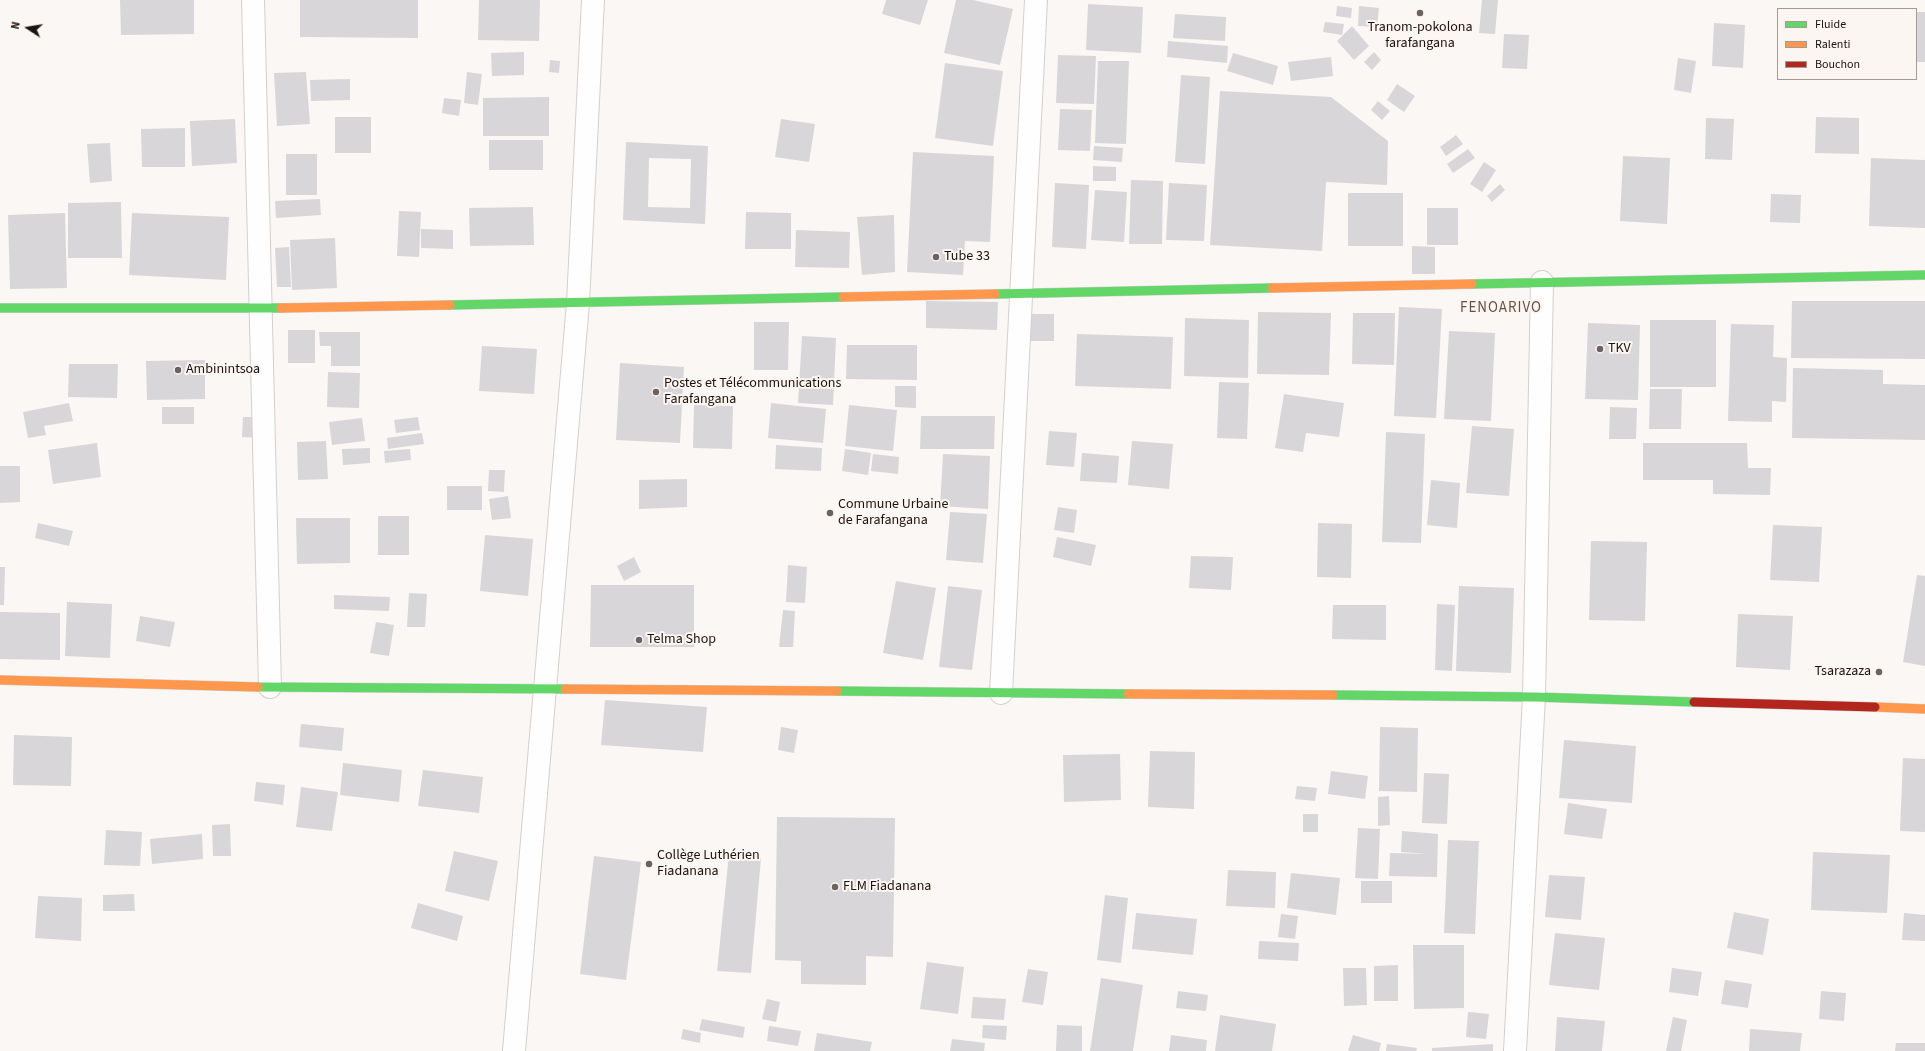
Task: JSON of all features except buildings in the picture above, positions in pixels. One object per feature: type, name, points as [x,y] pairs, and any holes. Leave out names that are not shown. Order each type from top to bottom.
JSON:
[{"type":"street","points":[[253,0],[270,688]]},
{"type":"street","points":[[514,1051],[578,303],[593,0]]},
{"type":"street","points":[[1001,693],[1036,0]]},
{"type":"street","points":[[0,308],[260,308],[578,303],[1925,275]]},
{"type":"street","points":[[1515,1051],[1534,697],[1542,282]]},
{"type":"street","points":[[0,680],[270,688],[1534,697],[1925,709]]},
{"type":"traffic: fast","points":[[1472,284],[1925,275]]},
{"type":"traffic: fast","points":[[995,294],[1272,288]]},
{"type":"traffic: fast","points":[[450,305],[843,297]]},
{"type":"traffic: fast","points":[[0,308],[281,308]]},
{"type":"traffic: fast","points":[[258,687],[565,689]]},
{"type":"traffic: fast","points":[[837,691],[1128,694]]},
{"type":"traffic: fast","points":[[1333,695],[1534,697],[1694,702]]},
{"type":"traffic: slow","points":[[1272,288],[1472,284]]},
{"type":"traffic: slow","points":[[843,297],[995,294]]},
{"type":"traffic: slow","points":[[281,308],[450,305]]},
{"type":"traffic: slow","points":[[0,680],[258,687]]},
{"type":"traffic: slow","points":[[565,689],[837,691]]},
{"type":"traffic: slow","points":[[1128,694],[1333,695]]},
{"type":"traffic: slow","points":[[1875,707],[1925,709]]},
{"type":"traffic: jam","points":[[1694,702],[1875,707]]},
{"type":"place","name":"Tranom-pokolona farafangana","points":[[1420,13]]},
{"type":"place","name":"Tube 33","points":[[936,257]]},
{"type":"place","name":"TKV","points":[[1600,349]]},
{"type":"place","name":"Ambinintsoa","points":[[178,370]]},
{"type":"place","name":"Postes et Télécommunications Farafangana","points":[[656,392]]},
{"type":"place","name":"Commune Urbaine de Farafangana","points":[[830,513]]},
{"type":"place","name":"Telma Shop","points":[[639,640]]},
{"type":"place","name":"Tsarazaza","points":[[1879,672]]},
{"type":"place","name":"Collège Luthérien Fiadanana","points":[[649,864]]},
{"type":"place","name":"FLM Fiadanana","points":[[835,887]]},
{"type":"district","name":"FENOARIVO","points":[[1501,309]]}]
